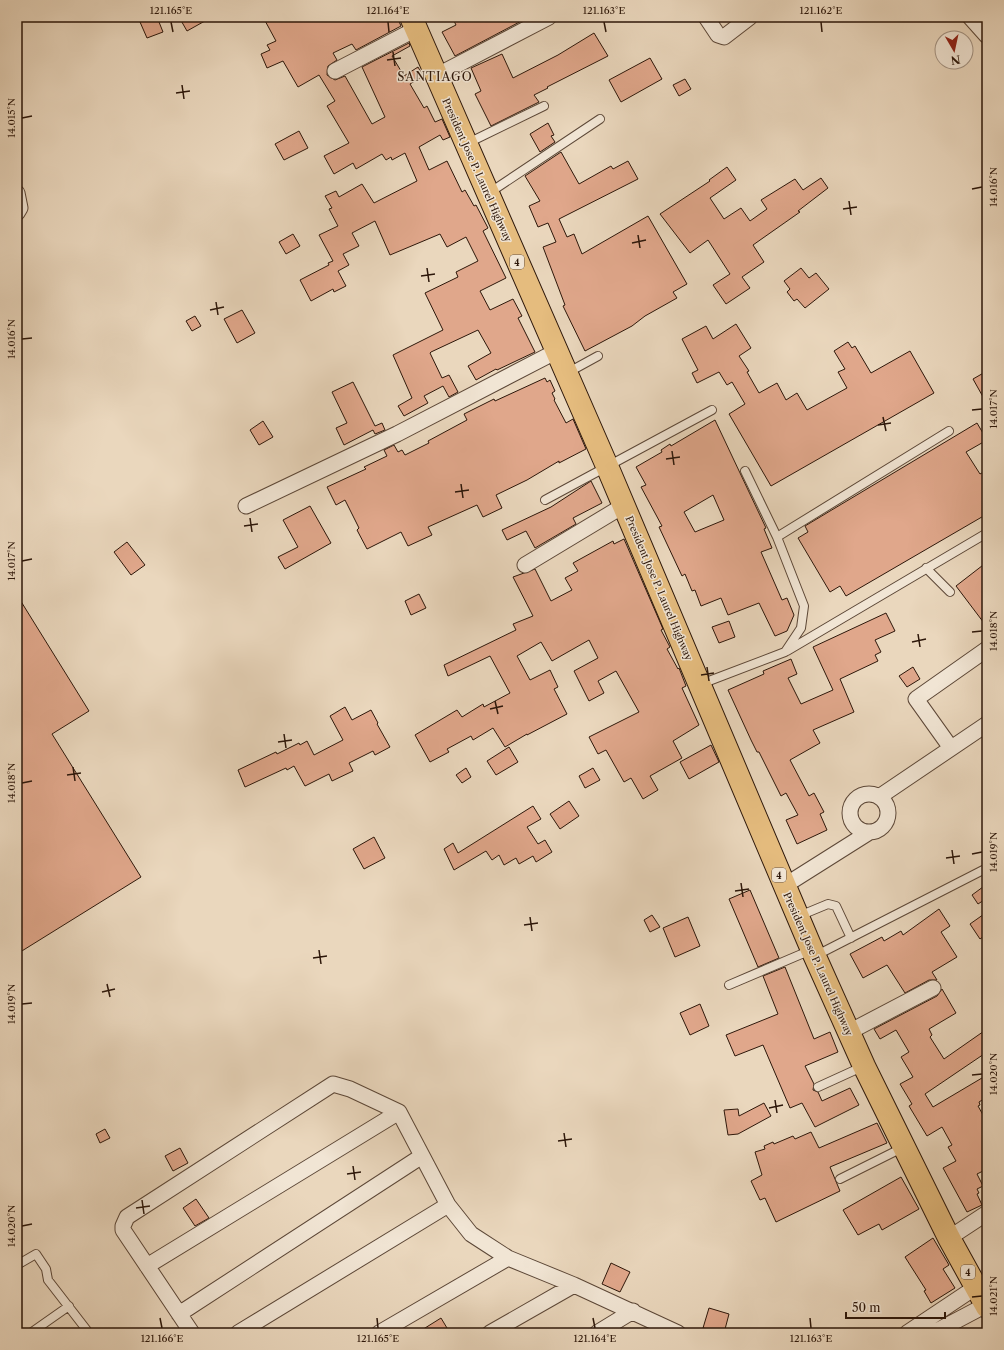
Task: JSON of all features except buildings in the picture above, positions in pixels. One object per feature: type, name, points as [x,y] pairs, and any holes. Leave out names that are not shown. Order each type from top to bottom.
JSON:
[{"type":"highway","name":"President Jose P. Laurel Highway","points":[[414,23],[487,194],[607,466],[784,886],[864,1066],[949,1238],[983,1300]]},
{"type":"street","points":[[436,76],[549,17]]},
{"type":"street","points":[[706,17],[718,35],[724,37],[750,17]]},
{"type":"street","points":[[970,17],[987,36]]},
{"type":"street","points":[[335,71],[414,23]]},
{"type":"street","points":[[17,193],[20,208],[17,212]]},
{"type":"street","points":[[246,506],[397,434],[557,352]]},
{"type":"street","points":[[525,565],[623,506]]},
{"type":"street","points":[[951,748],[916,700],[987,649]]},
{"type":"street","points":[[879,797],[987,724]]},
{"type":"street","points":[[784,886],[868,833],[880,830],[887,820],[888,808],[886,803],[879,797],[870,794],[863,795],[852,803],[849,816],[856,828],[868,833]]},
{"type":"street","points":[[849,1032],[933,988]]},
{"type":"street","points":[[192,1333],[123,1230],[122,1226],[127,1218],[333,1084],[350,1089],[399,1112],[448,1205],[472,1234],[508,1258],[633,1311],[678,1333]]},
{"type":"street","points":[[147,1266],[399,1112]]},
{"type":"street","points":[[179,1314],[422,1156]]},
{"type":"street","points":[[238,1333],[448,1205]]},
{"type":"street","points":[[949,1238],[987,1213]]},
{"type":"street","points":[[379,1333],[508,1258]]},
{"type":"street","points":[[490,1333],[574,1285]]},
{"type":"street","points":[[907,1333],[928,1328],[983,1300]]},
{"type":"street","points":[[928,1328],[983,1300]]},
{"type":"street","points":[[597,1333],[633,1311]]},
{"type":"lane","points":[[466,144],[544,106]]},
{"type":"lane","points":[[487,194],[600,120]]},
{"type":"lane","points":[[566,374],[598,356]]},
{"type":"lane","points":[[545,500],[712,410]]},
{"type":"lane","points":[[777,537],[949,430]]},
{"type":"lane","points":[[745,471],[777,537],[804,606],[801,628],[785,652]]},
{"type":"lane","points":[[700,685],[785,652],[987,533]]},
{"type":"lane","points":[[926,568],[950,592]]},
{"type":"lane","points":[[729,985],[851,938],[987,868]]},
{"type":"lane","points":[[798,917],[828,904],[836,906],[851,938]]},
{"type":"lane","points":[[818,1087],[864,1066]]},
{"type":"lane","points":[[840,1179],[904,1147]]},
{"type":"lane","points":[[17,1265],[36,1254],[46,1269],[48,1280],[89,1333]]},
{"type":"lane","points":[[32,1332],[69,1306]]},
{"type":"district","name":"SANTIAGO","points":[[435,76]]}]
